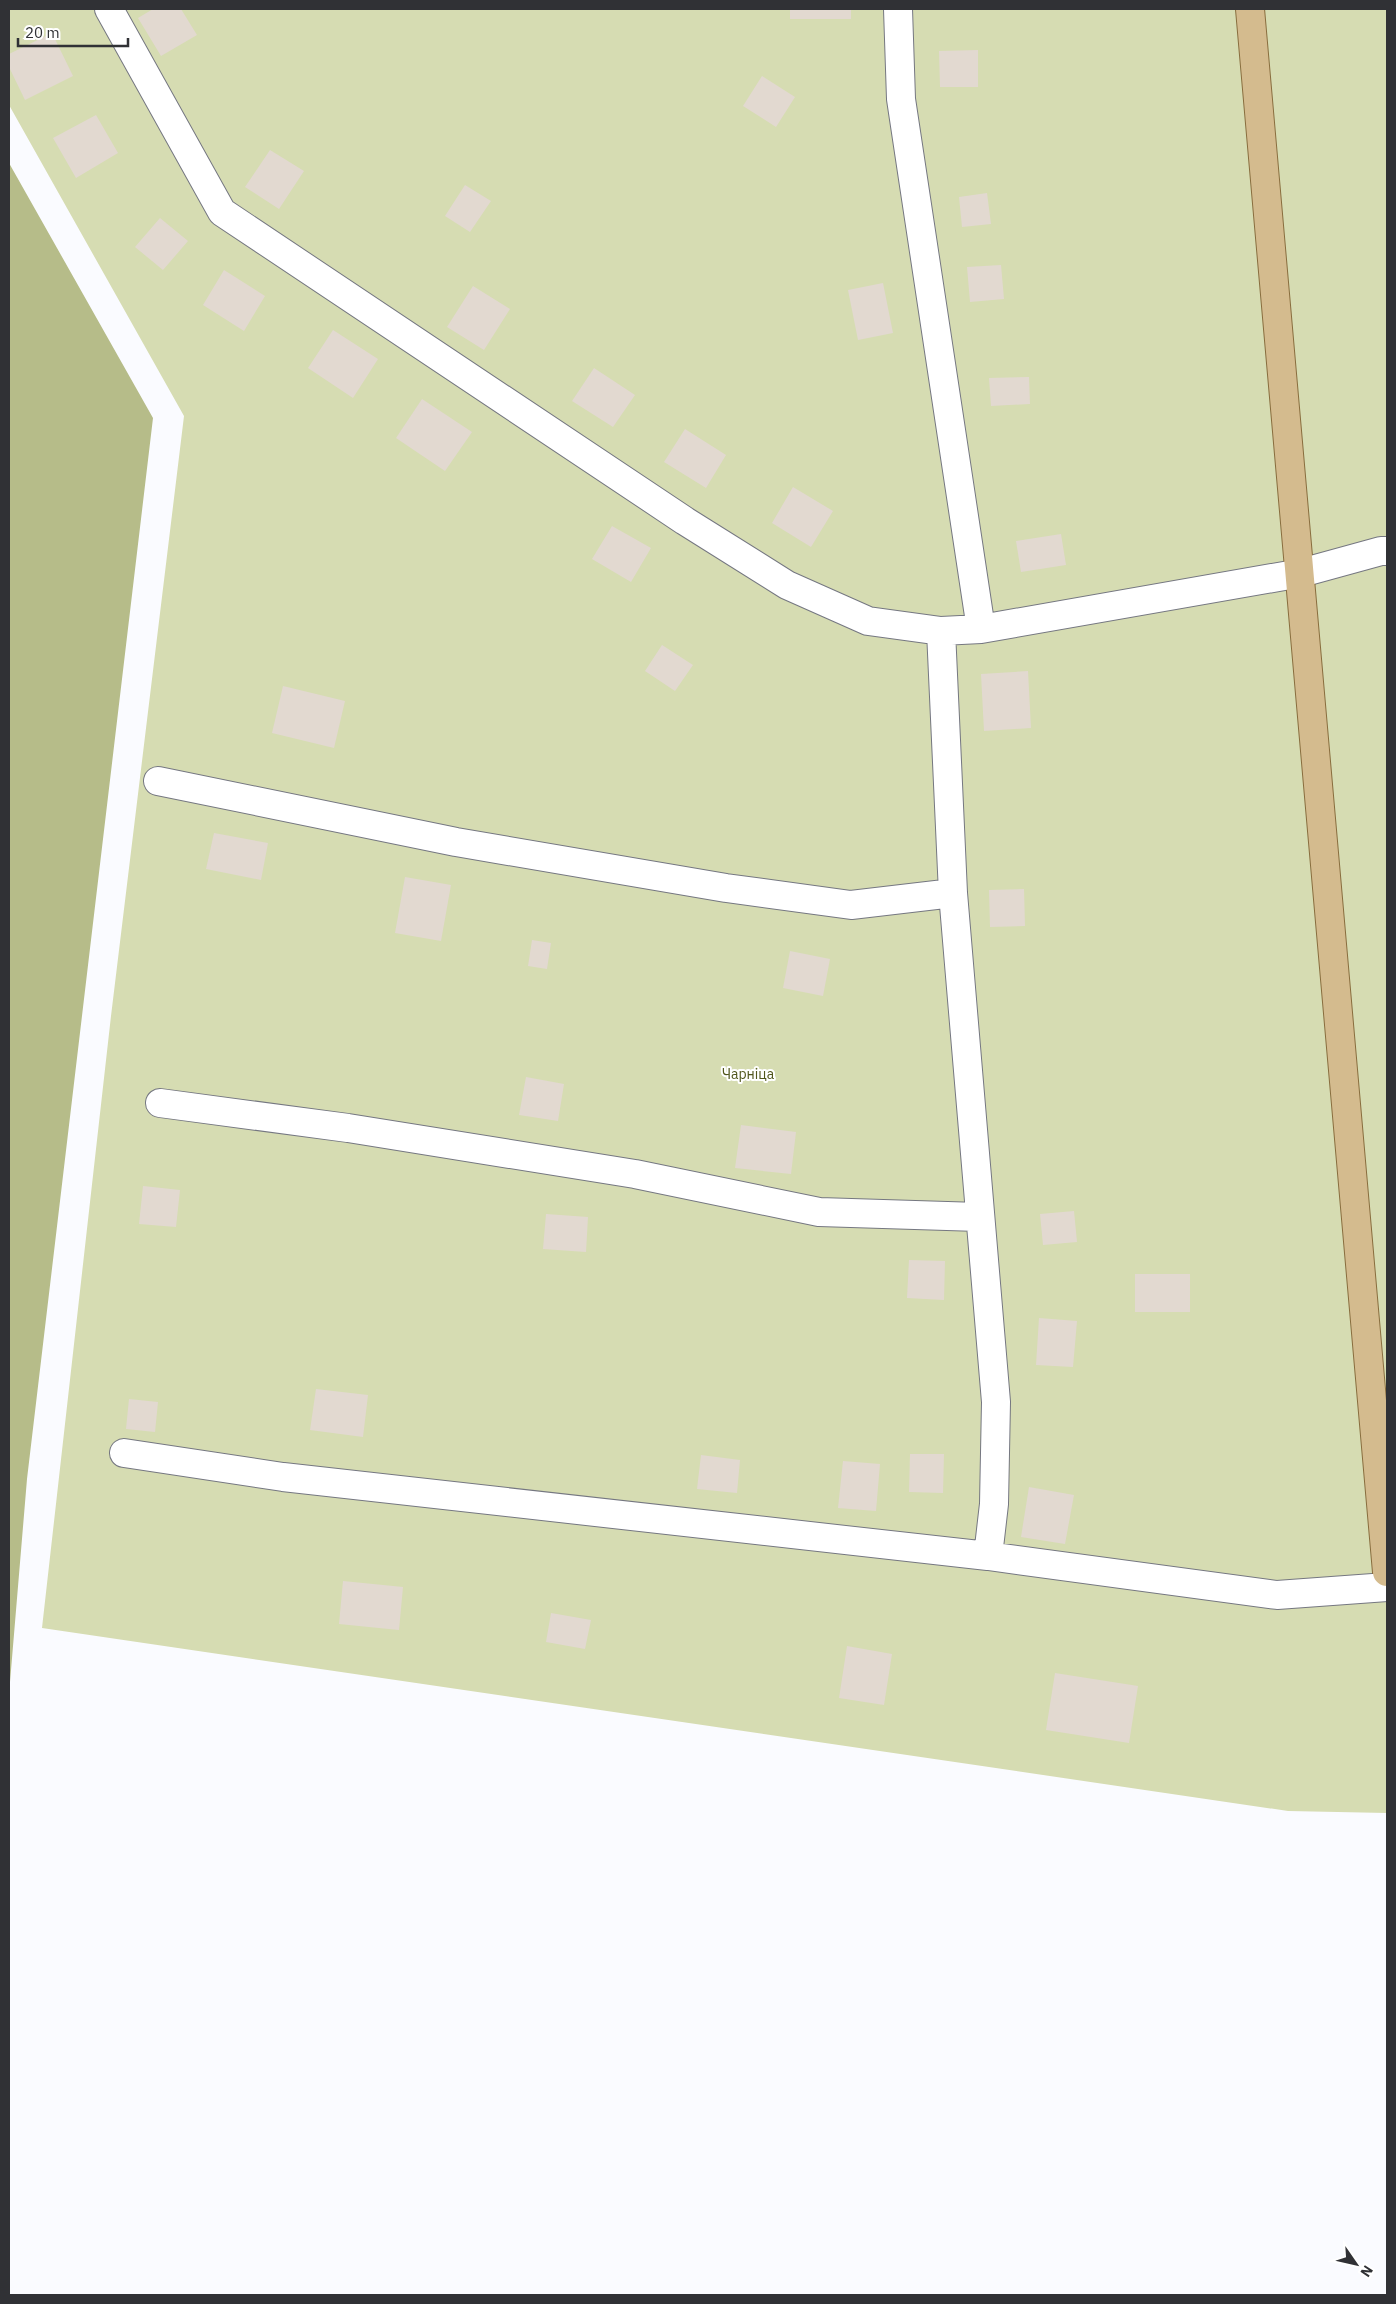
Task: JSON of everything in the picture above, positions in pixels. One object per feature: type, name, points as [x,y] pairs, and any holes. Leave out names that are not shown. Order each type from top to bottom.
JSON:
[{"type":"main road","points":[[1250,9],[1301,573],[1387,1572]]},
{"type":"street","points":[[109,9],[222,212],[685,521],[787,585],[868,621],[941,630],[981,629],[1301,573],[1387,551]]},
{"type":"street","points":[[898,9],[901,99],[981,629]]},
{"type":"street","points":[[941,630],[953,893],[996,1402],[994,1504],[988,1556]]},
{"type":"street","points":[[158,781],[456,842],[726,888],[851,904],[953,893]]},
{"type":"street","points":[[160,1103],[348,1128],[635,1174],[819,1212],[979,1217]]},
{"type":"street","points":[[124,1453],[283,1477],[988,1556],[1277,1596],[1387,1587]]},
{"type":"green space","name":"Чарніца","points":[[9,9],[1387,9],[1387,1813],[1288,1811],[42,1628],[111,1016],[184,416],[9,105]]},
{"type":"green space","points":[[9,163],[153,418],[27,1479],[9,1694]]},
{"type":"building","points":[[153,9],[181,9],[197,35],[161,56],[138,18]]},
{"type":"building","points":[[790,9],[851,9],[851,19],[790,19]]},
{"type":"building","points":[[52,33],[73,76],[25,100],[9,67],[9,54]]},
{"type":"building","points":[[978,50],[978,87],[940,87],[939,51]]},
{"type":"building","points":[[762,76],[795,97],[776,127],[743,106]]},
{"type":"building","points":[[96,115],[118,153],[76,178],[53,138]]},
{"type":"building","points":[[270,150],[304,171],[279,209],[245,187]]},
{"type":"building","points":[[465,185],[491,201],[470,232],[445,216]]},
{"type":"building","points":[[987,193],[991,224],[962,227],[959,197]]},
{"type":"building","points":[[160,218],[188,241],[163,270],[135,247]]},
{"type":"building","points":[[1001,265],[1004,299],[970,302],[967,267]]},
{"type":"building","points":[[224,270],[265,296],[244,331],[203,305]]},
{"type":"building","points":[[883,283],[893,333],[858,340],[848,290]]},
{"type":"building","points":[[473,286],[510,309],[484,350],[447,327]]},
{"type":"building","points":[[333,330],[378,359],[353,398],[308,368]]},
{"type":"building","points":[[594,368],[635,395],[613,427],[572,401]]},
{"type":"building","points":[[1029,377],[1030,404],[991,406],[989,378]]},
{"type":"building","points":[[422,399],[472,432],[445,471],[396,438]]},
{"type":"building","points":[[685,429],[726,455],[706,488],[664,462]]},
{"type":"building","points":[[793,487],[833,511],[811,547],[772,523]]},
{"type":"building","points":[[612,526],[651,548],[631,582],[592,559]]},
{"type":"building","points":[[1061,534],[1066,565],[1021,572],[1016,541]]},
{"type":"building","points":[[662,645],[693,665],[675,691],[645,671]]},
{"type":"building","points":[[1028,671],[1031,728],[984,731],[981,674]]},
{"type":"building","points":[[283,686],[345,701],[334,748],[272,733]]},
{"type":"building","points":[[214,833],[268,843],[261,880],[206,869]]},
{"type":"building","points":[[405,877],[451,885],[441,941],[395,933]]},
{"type":"building","points":[[1024,889],[1025,926],[990,927],[989,890]]},
{"type":"building","points":[[532,940],[551,943],[547,969],[528,966]]},
{"type":"building","points":[[790,951],[830,959],[823,996],[783,988]]},
{"type":"building","points":[[526,1077],[564,1084],[558,1121],[519,1115]]},
{"type":"building","points":[[741,1125],[796,1132],[791,1174],[735,1168]]},
{"type":"building","points":[[143,1186],[180,1190],[176,1227],[139,1224]]},
{"type":"building","points":[[1074,1211],[1077,1242],[1043,1245],[1040,1214]]},
{"type":"building","points":[[546,1214],[588,1217],[586,1252],[543,1249]]},
{"type":"building","points":[[909,1260],[945,1261],[944,1300],[907,1298]]},
{"type":"building","points":[[1135,1274],[1190,1274],[1190,1312],[1135,1312]]},
{"type":"building","points":[[1039,1318],[1077,1321],[1073,1367],[1036,1365]]},
{"type":"building","points":[[316,1389],[368,1395],[363,1437],[310,1430]]},
{"type":"building","points":[[129,1399],[158,1402],[155,1432],[126,1429]]},
{"type":"building","points":[[910,1454],[944,1454],[943,1493],[909,1492]]},
{"type":"building","points":[[701,1455],[740,1460],[737,1493],[697,1489]]},
{"type":"building","points":[[843,1461],[880,1464],[876,1511],[838,1508]]},
{"type":"building","points":[[1029,1487],[1074,1495],[1065,1544],[1021,1537]]},
{"type":"building","points":[[343,1581],[403,1587],[399,1630],[339,1624]]},
{"type":"building","points":[[551,1613],[591,1620],[585,1649],[546,1642]]},
{"type":"building","points":[[847,1646],[892,1654],[884,1705],[839,1698]]},
{"type":"building","points":[[1055,1673],[1138,1686],[1129,1743],[1046,1730]]}]
